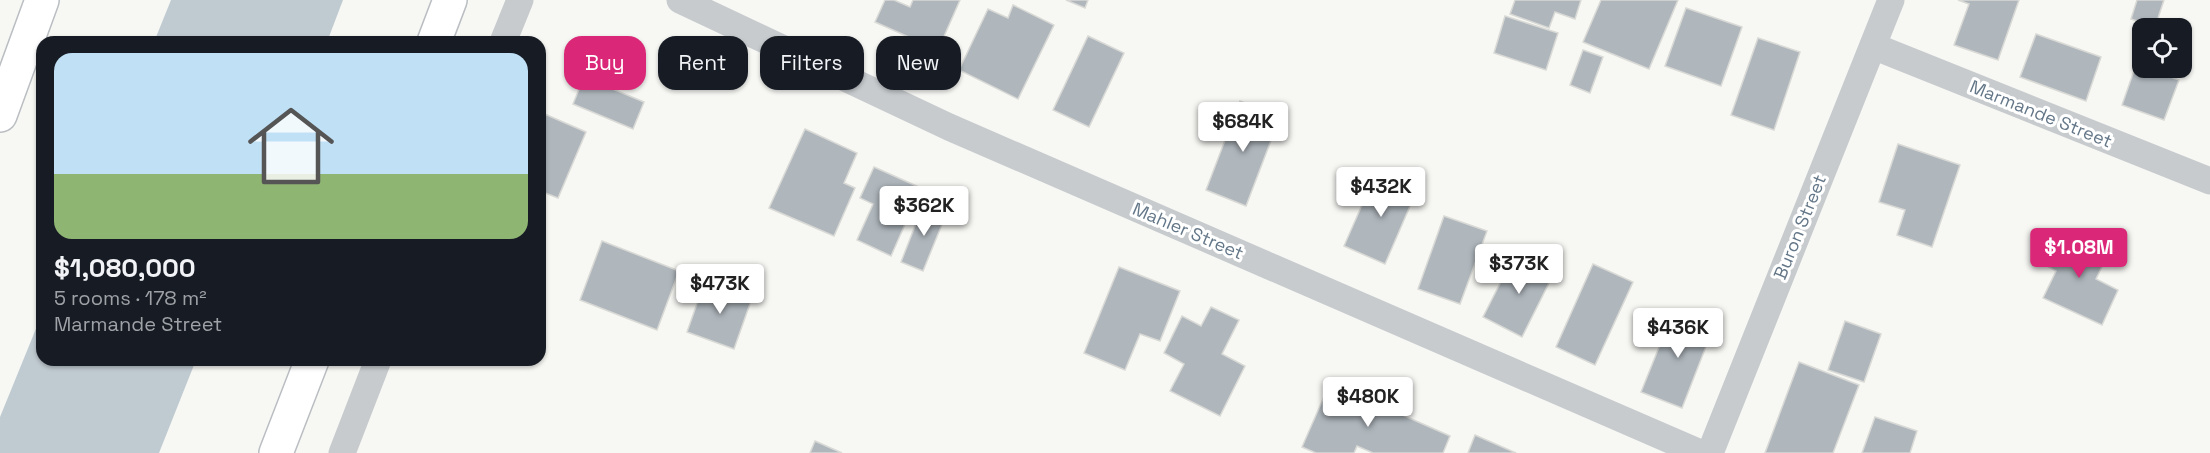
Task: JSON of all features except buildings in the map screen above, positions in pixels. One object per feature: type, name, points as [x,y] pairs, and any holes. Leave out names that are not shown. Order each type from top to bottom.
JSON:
[{"type":"main road","points":[[0,116],[42,0]]},
{"type":"main road","points":[[436,36],[450,0]]},
{"type":"main road","points":[[276,453],[310,366]]},
{"type":"street","points":[[505,36],[520,0]]},
{"type":"street","name":"Mahler Street","points":[[680,0],[960,132],[1700,453]]},
{"type":"street","name":"Buron Street","points":[[1710,453],[1872,46],[1884,2]]},
{"type":"street","name":"Marmande Street","points":[[1872,46],[2210,182]]},
{"type":"street","points":[[342,453],[376,366]]},
{"type":"shaded area","points":[[171,0],[343,0],[329,36],[156,36]]},
{"type":"shaded area","points":[[36,329],[36,366],[194,366],[159,453],[0,453],[0,417]]}]
